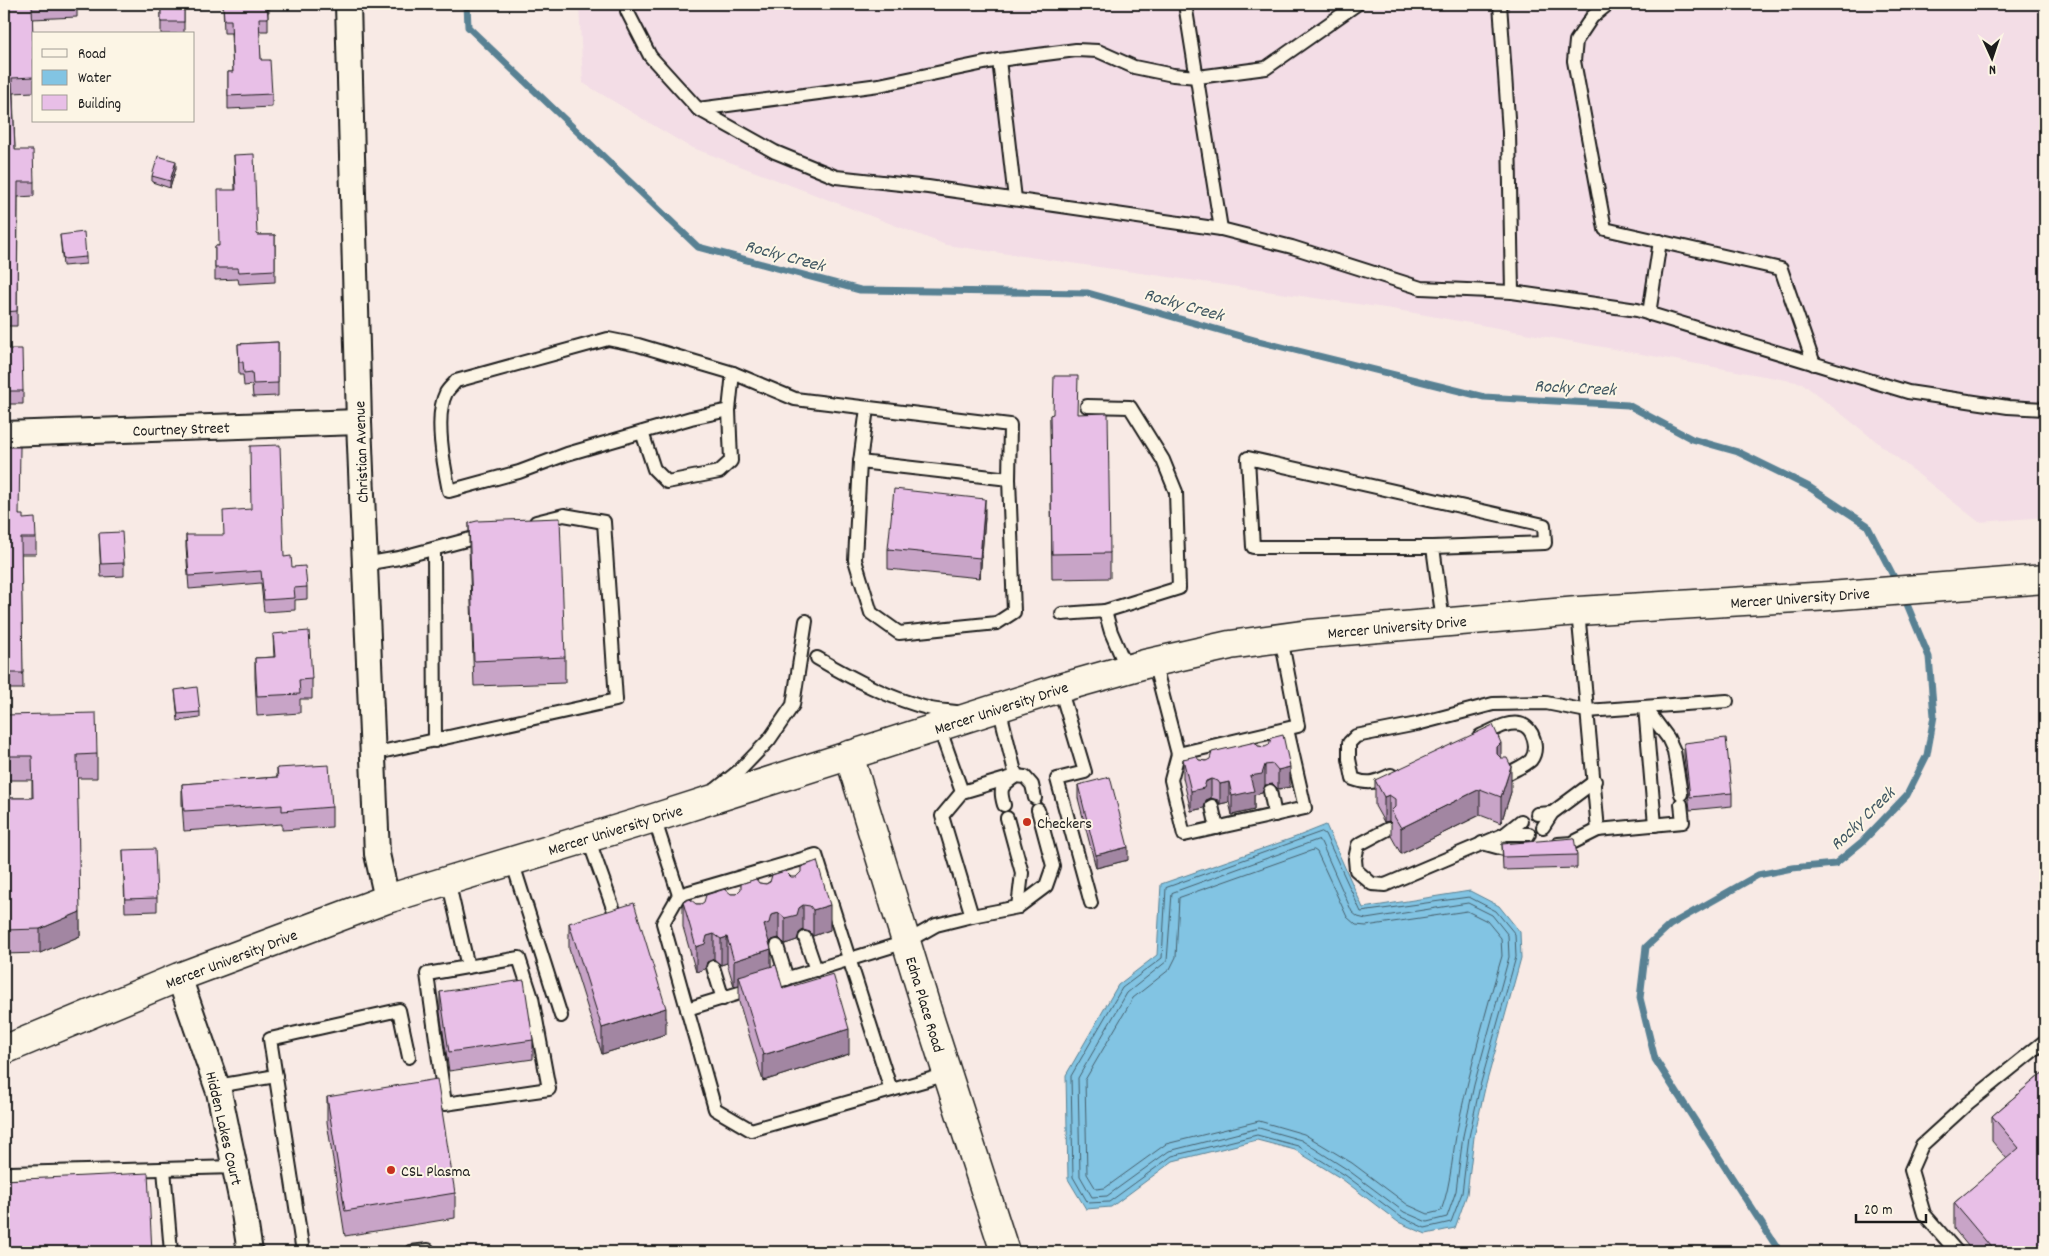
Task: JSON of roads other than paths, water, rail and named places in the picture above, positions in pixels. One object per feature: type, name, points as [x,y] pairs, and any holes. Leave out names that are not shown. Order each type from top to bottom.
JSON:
[{"type":"main road","name":"Mercer University Drive","points":[[4,1050],[179,977],[387,899],[654,818],[1060,688],[1154,662],[1230,645],[1443,622],[1578,611],[1828,596],[2039,579]]},
{"type":"main road","name":"Edna Place Road","points":[[849,755],[906,942],[1005,1252]]},
{"type":"street","name":"Christian Avenue","points":[[348,4],[359,422],[372,754],[377,854],[387,899]]},
{"type":"street","name":"Courtney Street","points":[[4,434],[359,422]]},
{"type":"street","name":"Hidden Lakes Court","points":[[179,977],[217,1086],[250,1252]]},
{"type":"lane","points":[[626,4],[627,11],[650,56],[698,109],[775,152],[836,177],[928,187],[1221,229],[1292,246],[1421,288],[1512,292],[1637,310],[1908,392],[2008,406],[2045,409]]},
{"type":"lane","points":[[1185,4],[1221,229]]},
{"type":"lane","points":[[698,109],[879,85],[999,60],[1076,50],[1098,51],[1134,67],[1173,75],[1198,77],[1266,68],[1357,4]]},
{"type":"lane","points":[[1500,4],[1509,132],[1512,292]]},
{"type":"lane","points":[[1608,4],[1592,17],[1576,42],[1574,61],[1605,229],[1781,269],[1814,364]]},
{"type":"lane","points":[[999,60],[1015,200]]},
{"type":"lane","points":[[1649,314],[1660,241]]},
{"type":"lane","points":[[729,410],[691,418],[642,432],[567,454],[519,472],[449,491],[442,454],[441,406],[446,393],[456,381],[608,339],[638,345],[733,373],[795,399],[1010,425],[1009,479],[1014,612],[997,622],[900,633],[871,613],[855,560],[860,462],[867,408]]},
{"type":"lane","points":[[642,432],[654,469],[666,482],[719,472],[730,461],[729,410],[733,373]]},
{"type":"lane","points":[[1062,614],[1105,611],[1179,588],[1176,492],[1164,460],[1130,407],[1087,406]]},
{"type":"lane","points":[[1248,458],[1544,525],[1545,543],[1433,547],[1253,547],[1248,458]]},
{"type":"lane","points":[[860,462],[1009,479]]},
{"type":"lane","points":[[372,754],[435,742],[616,700],[604,522],[564,515],[527,524]]},
{"type":"lane","points":[[364,564],[399,558],[499,532]]},
{"type":"lane","points":[[1433,547],[1443,622]]},
{"type":"lane","points":[[434,549],[435,742]]},
{"type":"lane","points":[[1105,611],[1111,632],[1127,669]]},
{"type":"lane","points":[[1578,611],[1598,830]]},
{"type":"lane","points":[[698,804],[740,770],[763,746],[793,705],[806,621]]},
{"type":"lane","points":[[1178,754],[1298,726],[1281,638]]},
{"type":"lane","points":[[817,658],[856,681],[931,709],[988,711],[1016,776]]},
{"type":"lane","points":[[1154,662],[1178,754],[1171,780],[1184,835],[1305,808],[1287,729]]},
{"type":"lane","points":[[1060,688],[1085,772],[1057,779],[1091,903]]},
{"type":"lane","points":[[1405,768],[1379,781],[1364,783],[1359,781],[1354,778],[1348,759],[1349,743],[1356,736],[1417,724],[1493,704],[1546,703],[1587,711],[1727,701]]},
{"type":"lane","points":[[1505,834],[1535,842],[1572,843],[1598,830],[1683,822],[1674,751],[1668,738],[1645,707]]},
{"type":"lane","points":[[1645,707],[1655,825]]},
{"type":"lane","points":[[1464,742],[1506,724],[1522,724],[1531,731],[1534,740],[1534,752],[1530,760],[1504,776]]},
{"type":"lane","points":[[939,727],[962,792]]},
{"type":"lane","points":[[1257,736],[1261,752]]},
{"type":"lane","points":[[1198,750],[1202,766]]},
{"type":"lane","points":[[1004,805],[1001,793],[1004,784],[1016,776]]},
{"type":"lane","points":[[687,1009],[906,942],[936,925],[1018,907],[1046,886],[1053,866],[1032,785],[1025,777],[1016,776],[962,792],[942,816],[972,916]]},
{"type":"lane","points":[[1543,827],[1552,813],[1595,781]]},
{"type":"lane","points":[[1270,792],[1275,815]]},
{"type":"lane","points":[[1212,806],[1217,828]]},
{"type":"lane","points":[[1537,814],[1552,813]]},
{"type":"lane","points":[[654,818],[684,893],[694,907]]},
{"type":"lane","points":[[1007,818],[1022,873],[1018,907]]},
{"type":"lane","points":[[1388,829],[1358,845],[1355,859],[1356,870],[1372,884],[1385,885],[1505,834],[1522,821]]},
{"type":"lane","points":[[588,838],[616,919]]},
{"type":"lane","points":[[1482,844],[1504,849],[1535,842]]},
{"type":"lane","points":[[891,1090],[816,855],[684,893],[663,923],[715,1109],[751,1130],[948,1074]]},
{"type":"lane","points":[[512,861],[562,1016]]},
{"type":"lane","points":[[784,863],[788,879]]},
{"type":"lane","points":[[755,873],[759,888]]},
{"type":"lane","points":[[448,880],[468,967]]},
{"type":"lane","points":[[724,882],[728,897]]},
{"type":"lane","points":[[805,938],[816,970]]},
{"type":"lane","points":[[777,946],[787,979]]},
{"type":"lane","points":[[520,958],[532,998],[549,1089],[445,1104],[428,974],[468,967],[520,958]]},
{"type":"lane","points":[[713,967],[723,999]]},
{"type":"lane","points":[[303,1252],[270,1039],[399,1010],[409,1056]]},
{"type":"lane","points":[[1957,1252],[1924,1214],[1911,1170],[1922,1145],[1968,1103],[2045,1041]]},
{"type":"lane","points":[[217,1086],[276,1076]]},
{"type":"lane","points":[[11,1173],[234,1167]]},
{"type":"lane","points":[[164,1169],[171,1252]]},
{"type":"lane","points":[[411,1252],[428,1250]]},
{"type":"water","points":[[1326,825],[1363,908],[1470,891],[1499,906],[1520,932],[1521,958],[1485,1088],[1474,1137],[1467,1194],[1455,1228],[1426,1234],[1398,1222],[1342,1179],[1295,1150],[1257,1140],[1173,1161],[1111,1207],[1086,1209],[1068,1179],[1066,1075],[1118,985],[1157,955],[1161,884]]},
{"type":"waterway","name":"Rocky Creek","points":[[467,4],[468,27],[698,247],[860,290],[1088,293],[1258,341],[1484,397],[1628,405],[1692,439],[1738,452],[1809,487],[1867,525],[1898,585]]},
{"type":"waterway","name":"Rocky Creek","points":[[1780,1252],[1655,1059],[1640,998],[1646,947],[1670,925],[1758,875],[1792,868],[1835,864],[1863,841],[1907,795],[1927,755],[1934,716],[1929,657],[1904,597]]},
{"type":"place","name":"Checkers","points":[[1027,822]]},
{"type":"place","name":"CSL Plasma","points":[[391,1170]]}]
